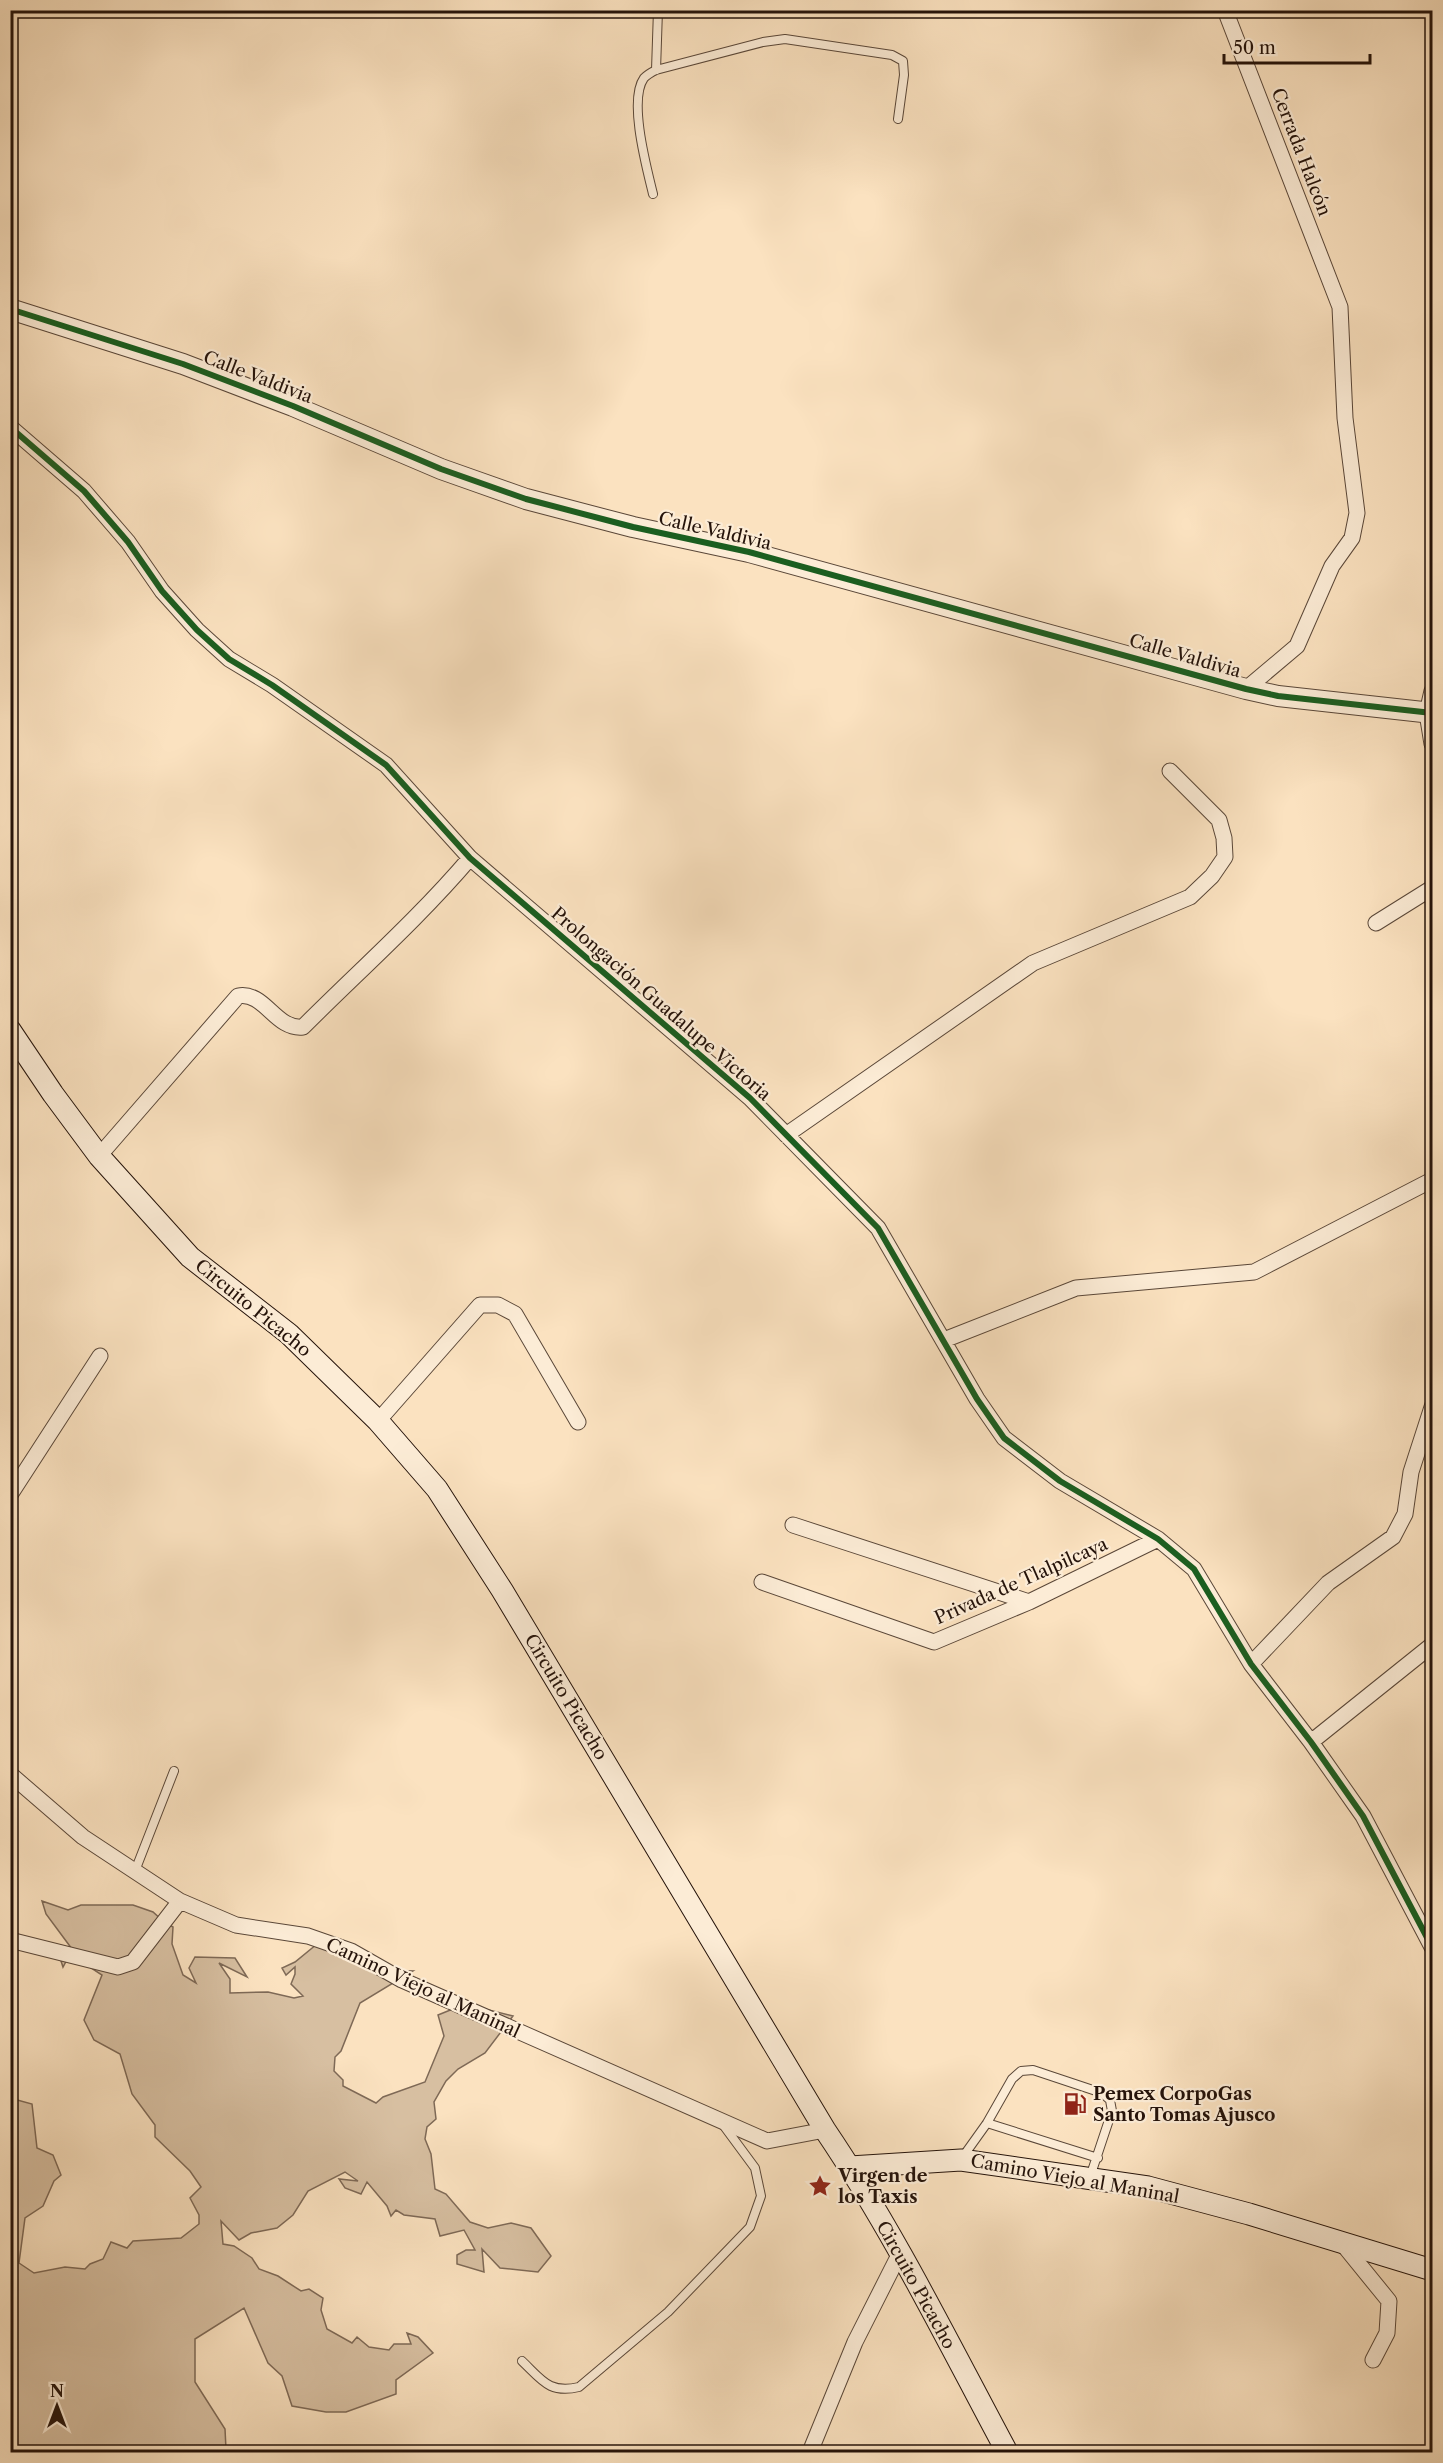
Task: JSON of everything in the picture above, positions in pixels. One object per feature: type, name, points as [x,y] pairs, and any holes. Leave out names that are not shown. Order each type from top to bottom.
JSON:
[{"type":"main road","name":"Circuito Picacho","points":[[10,1030],[53,1094],[99,1156],[190,1257],[289,1334],[378,1421],[437,1489],[502,1590],[825,2130],[850,2167],[900,2253],[1007,2452]]},
{"type":"main road","name":"Camino Viejo al Maninal","points":[[850,2167],[961,2160],[1148,2187],[1249,2214],[1432,2270]]},
{"type":"street","name":"Cerrada Halcón","points":[[1225,10],[1340,307],[1345,418],[1357,513],[1352,537],[1332,566],[1297,646],[1246,689]]},
{"type":"street","name":"Calle Valdivia","points":[[10,309],[183,364],[293,406],[441,470],[526,500],[633,527],[749,552],[1246,689],[1278,696],[1430,713]]},
{"type":"street","name":"Prolongación Guadalupe Victoria","points":[[10,427],[84,491],[128,542],[162,591],[197,630],[229,659],[272,685],[386,765],[470,858],[750,1098],[878,1228],[977,1399],[1004,1438],[1060,1481],[1158,1539],[1194,1569],[1251,1664],[1311,1742],[1363,1816],[1432,1947]]},
{"type":"street","points":[[1432,691],[1430,713],[1432,744]]},
{"type":"street","points":[[786,1135],[1033,963],[1190,897],[1212,876],[1225,857],[1224,838],[1219,820],[1170,771]]},
{"type":"street","points":[[99,1156],[238,996],[247,995],[256,999],[280,1021],[294,1028],[303,1027],[436,897],[470,858]]},
{"type":"street","points":[[1376,922],[1432,888]]},
{"type":"street","points":[[944,1340],[1076,1288],[1254,1272],[1432,1180]]},
{"type":"street","points":[[378,1421],[480,1305],[498,1305],[515,1314],[578,1422]]},
{"type":"street","points":[[10,1495],[100,1356]]},
{"type":"street","points":[[1251,1664],[1328,1583],[1393,1537],[1405,1514],[1411,1472],[1432,1407]]},
{"type":"street","points":[[793,1525],[1029,1602]]},
{"type":"street","name":"Privada de Tlalpilcaya","points":[[762,1582],[934,1642],[1029,1602],[1158,1539]]},
{"type":"street","points":[[1311,1742],[1432,1645]]},
{"type":"street","name":"Camino Viejo al Maninal","points":[[10,1774],[83,1837],[180,1901],[236,1925],[308,1936],[351,1951],[402,1980],[767,2141],[825,2130]]},
{"type":"street","points":[[10,1940],[118,1967],[133,1962],[180,1901]]},
{"type":"street","points":[[1341,2242],[1389,2301],[1387,2333],[1373,2360]]},
{"type":"street","points":[[810,2452],[855,2342],[900,2253]]},
{"type":"lane","points":[[656,70],[658,10]]},
{"type":"lane","points":[[653,194],[641,147],[638,94],[644,78],[656,70],[763,42],[785,39],[892,55],[903,61],[904,68],[898,119]]},
{"type":"lane","points":[[135,1871],[174,1770]]},
{"type":"lane","points":[[961,2160],[987,2123],[1012,2079],[1021,2071],[1033,2070],[1102,2093],[1110,2100],[1112,2111],[1090,2177]]},
{"type":"lane","points":[[522,2361],[547,2385],[563,2391],[579,2387],[668,2312],[750,2227],[761,2196],[755,2168],[719,2120]]},
{"type":"lane","points":[[987,2123],[1098,2158]]},
{"type":"shaded area","points":[[42,1901],[68,1910],[81,1905],[133,1905],[153,1912],[173,1927],[172,1944],[183,1975],[196,1983],[189,1968],[195,1957],[235,1958],[247,1977],[219,1963],[230,1979],[230,1993],[268,1992],[294,1998],[303,1996],[291,1984],[295,1967],[286,1975],[282,1968],[295,1962],[317,1944],[387,1970],[413,1971],[360,2003],[341,2051],[335,2057],[334,2071],[343,2080],[343,2086],[376,2103],[383,2097],[425,2082],[444,2036],[438,2015],[465,2004],[513,2016],[485,2053],[458,2069],[446,2081],[434,2102],[436,2119],[427,2127],[425,2139],[431,2154],[435,2189],[446,2194],[470,2222],[488,2228],[511,2223],[531,2228],[551,2256],[538,2272],[500,2268],[482,2249],[484,2272],[457,2264],[457,2255],[466,2250],[475,2250],[464,2230],[440,2236],[435,2219],[404,2215],[396,2210],[391,2216],[387,2206],[367,2182],[361,2194],[345,2188],[339,2179],[358,2181],[345,2172],[308,2191],[293,2215],[277,2228],[251,2233],[239,2240],[221,2221],[223,2244],[234,2246],[252,2258],[259,2269],[278,2276],[301,2291],[309,2289],[323,2298],[321,2310],[327,2329],[352,2343],[357,2337],[369,2347],[389,2350],[394,2344],[411,2344],[407,2333],[418,2337],[433,2353],[396,2380],[396,2394],[346,2412],[326,2412],[292,2406],[282,2376],[268,2363],[244,2308],[195,2339],[195,2382],[225,2429],[226,2449],[219,2452],[11,2452],[10,2098],[32,2104],[37,2148],[53,2155],[61,2175],[54,2181],[43,2206],[25,2218],[19,2263],[34,2273],[65,2267],[85,2269],[90,2264],[103,2259],[111,2242],[127,2248],[133,2241],[181,2238],[199,2224],[199,2215],[190,2198],[201,2187],[190,2171],[155,2137],[155,2125],[132,2094],[120,2054],[94,2040],[84,2020],[102,1975],[70,1954],[63,1967],[59,1955],[72,1949],[46,1914]]},
{"type":"cycle path","points":[[10,309],[183,364],[293,406],[441,469],[526,499],[633,527],[749,552],[1246,689],[1278,696],[1432,713]]},
{"type":"cycle path","points":[[10,427],[84,491],[128,542],[162,591],[197,630],[229,659],[272,685],[386,765],[470,858],[750,1098],[878,1228],[977,1399],[1004,1438],[1060,1481],[1158,1539],[1194,1569],[1251,1664],[1311,1742],[1363,1816],[1432,1947]]},
{"type":"place","name":"Pemex CorpoGas Santo Tomas Ajusco","points":[[1075,2104]]},
{"type":"place","name":"Virgen de los Taxis","points":[[820,2186]]}]
